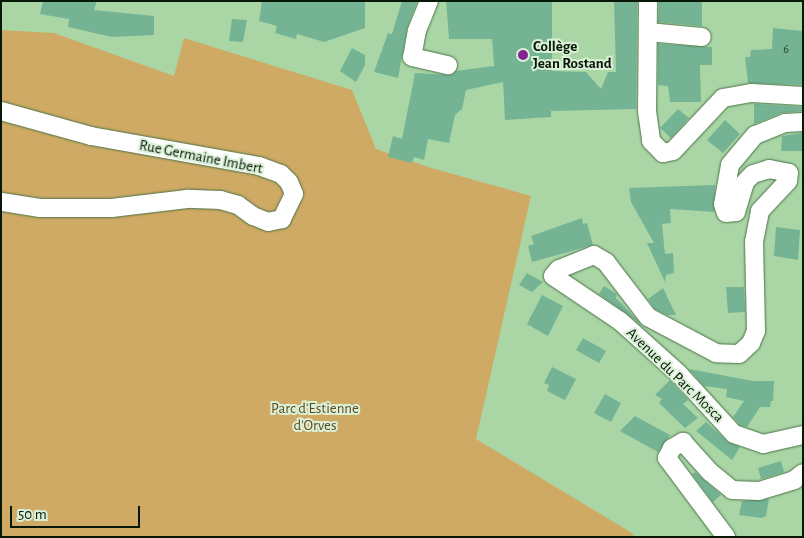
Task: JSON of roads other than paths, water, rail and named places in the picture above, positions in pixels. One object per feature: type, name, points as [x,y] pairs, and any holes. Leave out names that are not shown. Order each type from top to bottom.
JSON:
[{"type":"street","points":[[429,1],[417,30],[412,58],[448,65]]},
{"type":"street","points":[[648,1],[647,111],[650,141],[663,153],[674,151],[723,98],[752,93],[803,96]]},
{"type":"street","points":[[648,32],[702,37]]},
{"type":"street","name":"Rue Germaine Imbert","points":[[1,110],[91,136],[259,166],[281,174],[289,182],[294,194],[282,219],[268,222],[253,216],[238,205],[221,200],[187,199],[112,208],[40,208],[1,202]]},
{"type":"street","name":"Avenue du Parc Mosca","points":[[803,122],[785,123],[755,135],[730,165],[723,204],[726,213],[736,212],[745,182],[753,174],[770,169],[789,173],[788,181],[760,211],[754,242],[756,331],[751,343],[738,354],[716,353],[648,317],[606,262],[594,255],[559,269],[553,276],[620,321],[678,374],[734,434],[763,444],[803,435]]},
{"type":"street","points":[[726,537],[667,458],[672,448],[683,442],[710,472],[732,490],[759,491],[794,480],[803,473]]},
{"type":"place","name":"Collège Jean Rostand","points":[[523,55]]},
{"type":"park label","name":"Parc d'Estienne d'Orves","points":[[315,416]]}]
